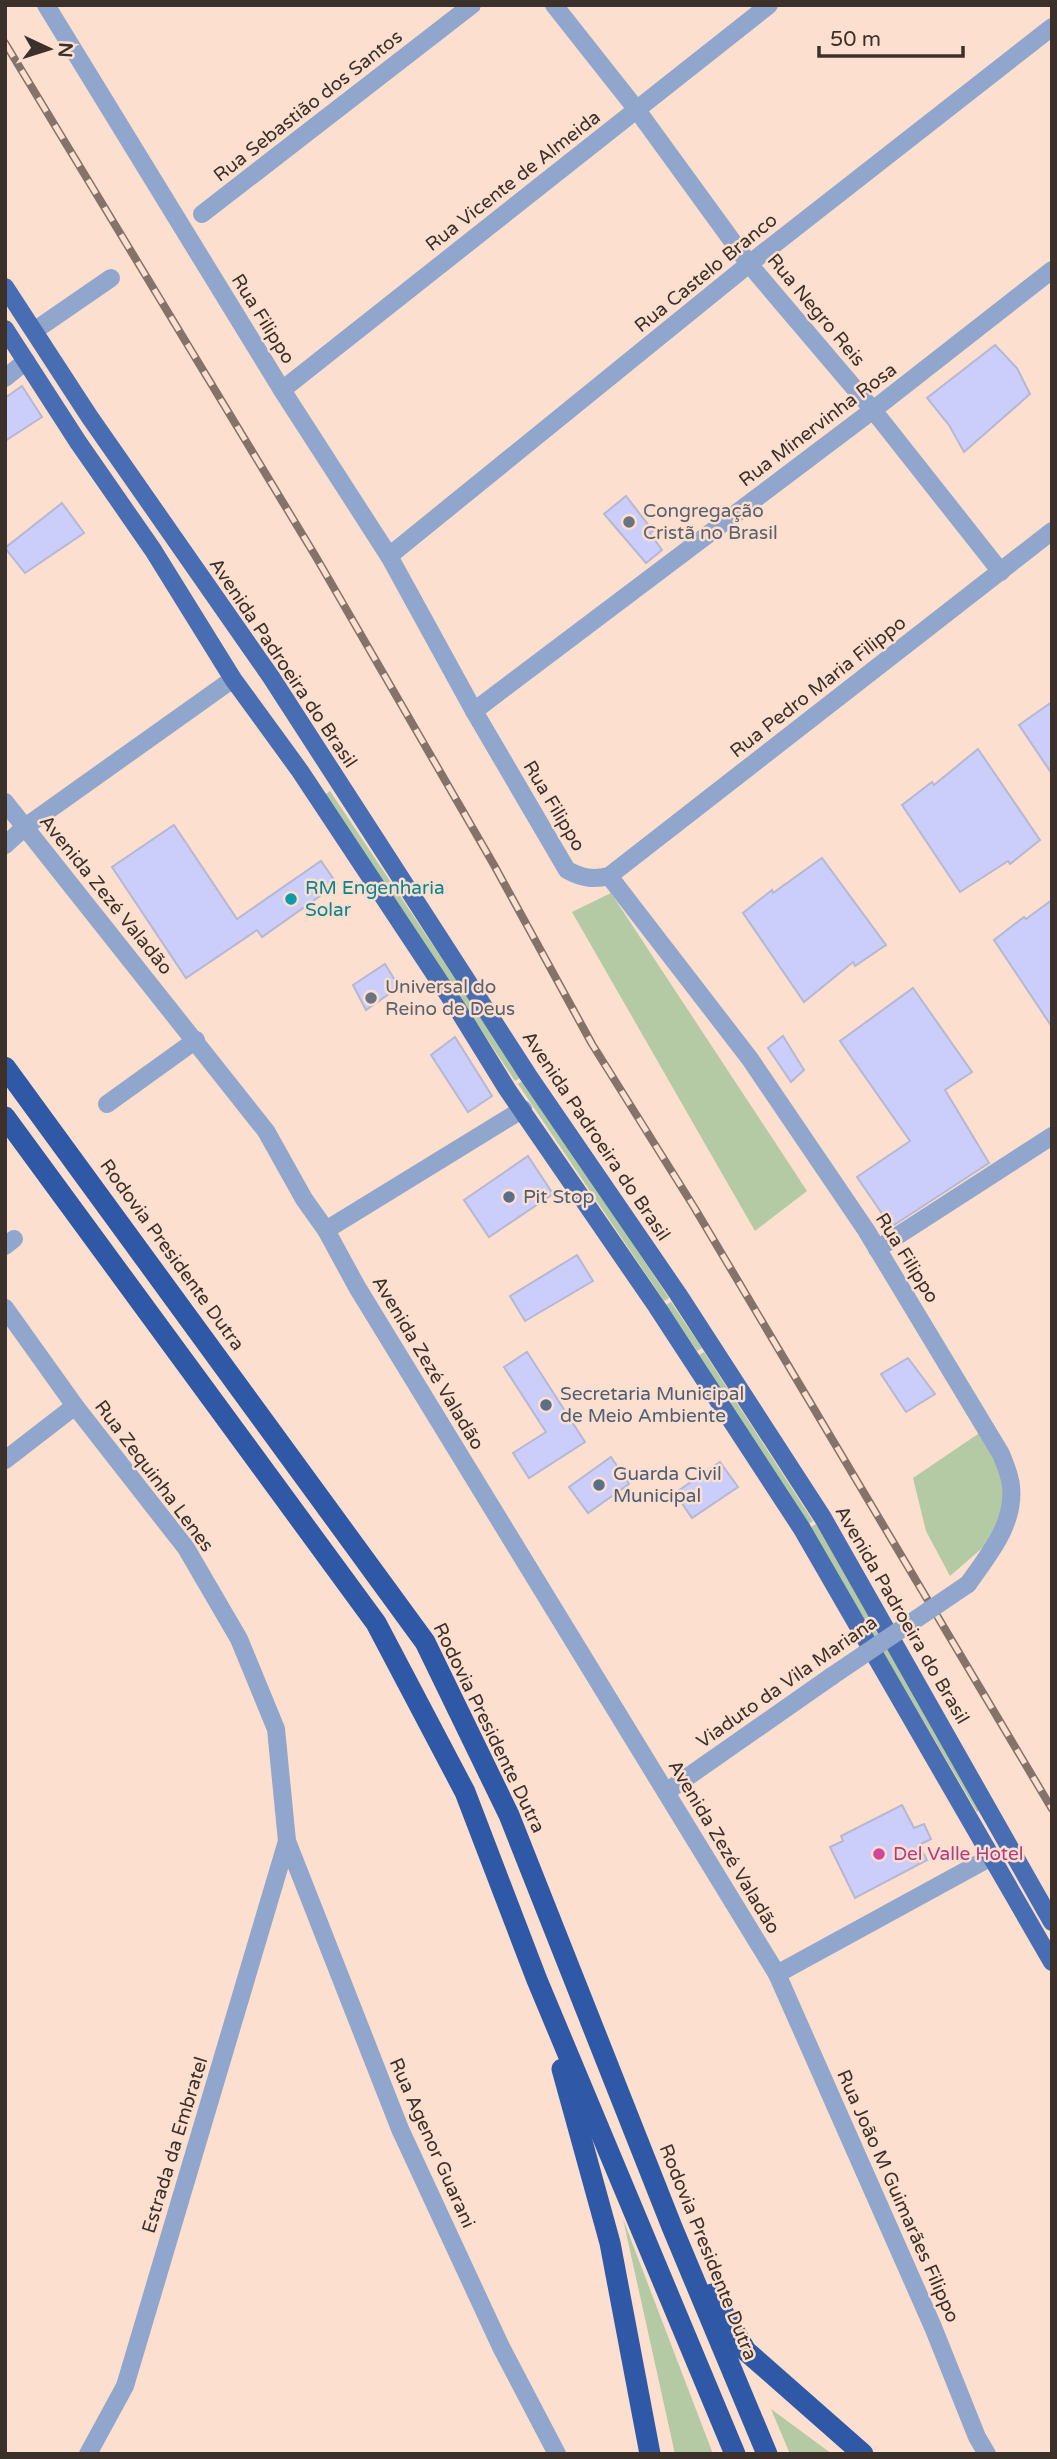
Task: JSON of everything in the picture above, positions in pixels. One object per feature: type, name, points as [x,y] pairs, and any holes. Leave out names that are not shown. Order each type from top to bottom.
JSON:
[{"type":"highway","name":"Rodovia Presidente Dutra","points":[[5,1067],[425,1642],[509,1815],[672,2227],[767,2454]]},
{"type":"highway","points":[[5,1117],[376,1623],[465,1792],[537,1980],[734,2454]]},
{"type":"highway","points":[[5,1138],[36,1158]]},
{"type":"highway","points":[[537,1980],[610,2243],[650,2454]]},
{"type":"highway","points":[[672,2227],[746,2351],[863,2454]]},
{"type":"main road","name":"Avenida Padroeira do Brasil","points":[[5,286],[89,416],[271,677],[527,1075],[678,1294],[823,1517],[1052,1922]]},
{"type":"main road","points":[[5,329],[78,442],[153,550],[233,679],[300,771],[802,1529],[1052,1962]]},
{"type":"main road","points":[[233,679],[240,665],[260,661]]},
{"type":"main road","points":[[245,695],[263,690],[271,677]]},
{"type":"street","name":"Rua Filippo","points":[[46,5],[282,390],[389,556],[474,711],[567,870],[585,878],[609,876],[750,1059],[877,1249],[1002,1454],[1012,1485],[1010,1513],[1004,1530],[968,1584]]},
{"type":"street","name":"Rua Sebastião dos Santos","points":[[202,214],[472,5]]},
{"type":"street","name":"Rua Negro Reis","points":[[554,5],[637,110],[750,264],[873,410],[1001,572]]},
{"type":"street","name":"Rua Vicente de Almeida","points":[[282,390],[769,5]]},
{"type":"street","name":"Rua Castelo Branco","points":[[389,556],[750,264],[1052,27]]},
{"type":"street","name":"Rua Minervinha Rosa","points":[[474,711],[873,410],[1052,270]]},
{"type":"street","points":[[34,331],[111,278]]},
{"type":"street","points":[[5,378],[26,361]]},
{"type":"street","name":"Rua Pedro Maria Filippo","points":[[609,876],[1052,531]]},
{"type":"street","points":[[5,845],[25,827],[233,679]]},
{"type":"street","name":"Avenida Zezé Valadão","points":[[5,802],[266,1131],[357,1287],[777,1974]]},
{"type":"street","points":[[107,1104],[196,1040]]},
{"type":"street","points":[[326,1230],[523,1110]]},
{"type":"street","points":[[877,1249],[1052,1136]]},
{"type":"street","name":"Rua Zequinha Lenes","points":[[5,1308],[75,1406],[186,1548],[239,1639],[276,1729],[287,1841]]},
{"type":"street","points":[[5,1460],[75,1406]]},
{"type":"street","name":"Viaduto da Vila Mariana","points":[[666,1792],[968,1584]]},
{"type":"street","name":"Estrada da Embratel","points":[[88,2454],[125,2386],[287,1841]]},
{"type":"street","name":"Rua Agenor Guarani","points":[[287,1841],[400,2129],[501,2347],[557,2454]]},
{"type":"street","points":[[777,1974],[991,1857]]},
{"type":"street","name":"Rua João M Guimarães Filippo","points":[[777,1974],[933,2327],[979,2445],[987,2454]]},
{"type":"green space","points":[[330,791],[521,1077],[515,1081],[325,795]]},
{"type":"green space","points":[[611,893],[807,1191],[755,1231],[572,912]]},
{"type":"green space","points":[[523,1080],[669,1298],[664,1301],[518,1084]]},
{"type":"green space","points":[[671,1302],[702,1348],[697,1351],[666,1305]]},
{"type":"green space","points":[[704,1352],[813,1521],[809,1524],[699,1355]]},
{"type":"green space","points":[[981,1432],[988,1439],[1006,1488],[996,1536],[950,1576],[926,1531],[913,1478]]},
{"type":"green space","points":[[816,1524],[869,1617],[864,1620],[811,1527]]},
{"type":"green space","points":[[871,1622],[981,1809],[977,1812],[867,1625]]},
{"type":"green space","points":[[623,2219],[713,2454],[675,2454]]},
{"type":"green space","points":[[771,2409],[832,2454],[790,2454]]},
{"type":"building","points":[[995,345],[1017,368],[1030,394],[964,452],[949,425],[927,398]]},
{"type":"building","points":[[22,386],[42,417],[5,441],[5,398]]},
{"type":"building","name":"Congregação Cristã no Brasil","points":[[626,496],[653,531],[650,533],[662,550],[646,563],[604,514]]},
{"type":"building","points":[[62,503],[84,533],[25,573],[5,548]]},
{"type":"building","points":[[1052,702],[1052,774],[1019,725]]},
{"type":"building","points":[[978,749],[1040,840],[1010,864],[1008,861],[960,892],[902,805],[932,782],[934,785]]},
{"type":"building","points":[[174,825],[237,919],[321,861],[337,884],[262,937],[257,930],[186,978],[112,867]]},
{"type":"building","points":[[822,858],[886,945],[855,966],[853,962],[804,1002],[743,913],[772,890],[773,893]]},
{"type":"building","points":[[1052,900],[1052,1027],[994,940]]},
{"type":"building","name":"Universal do Reino de Deus","points":[[385,964],[399,987],[366,1010],[353,985]]},
{"type":"building","points":[[913,988],[972,1072],[945,1090],[989,1163],[891,1227],[857,1177],[910,1141],[840,1041]]},
{"type":"building","points":[[783,1036],[804,1070],[791,1082],[768,1048]]},
{"type":"building","points":[[455,1037],[492,1096],[468,1112],[431,1055]]},
{"type":"building","name":"Pit Stop","points":[[528,1156],[553,1194],[489,1237],[464,1200]]},
{"type":"building","points":[[577,1255],[593,1281],[525,1321],[510,1296]]},
{"type":"building","points":[[527,1352],[585,1442],[529,1478],[513,1453],[546,1432],[504,1367]]},
{"type":"building","points":[[908,1358],[935,1394],[906,1412],[881,1374]]},
{"type":"building","name":"Guarda Civil Municipal","points":[[611,1457],[629,1484],[588,1513],[569,1487]]},
{"type":"building","points":[[720,1462],[738,1487],[692,1518],[675,1493]]},
{"type":"building","name":"Del Valle Hotel","points":[[902,1805],[914,1828],[924,1824],[931,1839],[919,1845],[927,1860],[855,1898],[830,1847],[843,1841],[841,1836]]},
{"type":"railway","points":[[5,43],[316,557],[494,865],[592,1044],[694,1207],[1052,1809]]},
{"type":"place","name":"Congregação Cristã no Brasil","points":[[629,522]]},
{"type":"place","name":"RM Engenharia Solar","points":[[291,899]]},
{"type":"place","name":"Universal do Reino de Deus","points":[[371,998]]},
{"type":"place","name":"Pit Stop","points":[[509,1197]]},
{"type":"place","name":"Secretaria Municipal de Meio Ambiente","points":[[546,1405]]},
{"type":"place","name":"Guarda Civil Municipal","points":[[599,1485]]},
{"type":"place","name":"Del Valle Hotel","points":[[879,1854]]}]
